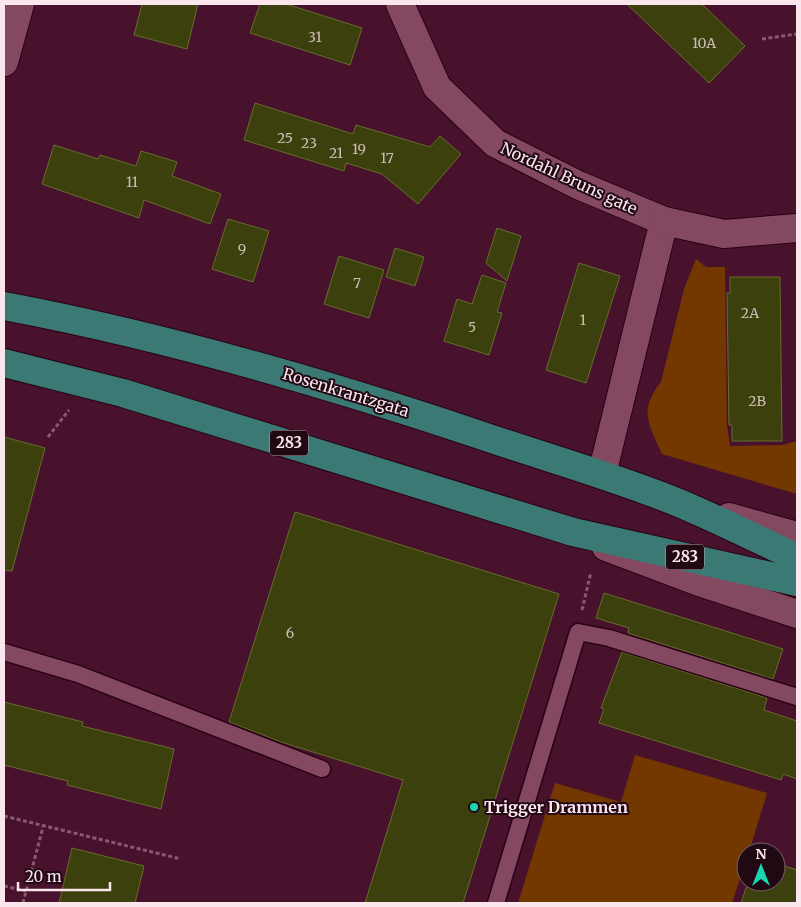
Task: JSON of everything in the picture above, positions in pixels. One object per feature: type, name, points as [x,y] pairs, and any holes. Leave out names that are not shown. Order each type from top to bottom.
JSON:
[{"type":"main road","name":"Rosenkrantzgata","points":[[4,306],[75,319],[272,370],[418,414],[602,474],[680,504],[797,558]]},
{"type":"main road","name":"283","points":[[4,363],[133,396],[573,532],[797,582]]},
{"type":"street","points":[[4,62],[20,4]]},
{"type":"street","name":"Nordahl Bruns gate","points":[[400,4],[437,87],[495,143],[578,185],[664,221],[724,234],[797,228]]},
{"type":"street","points":[[602,474],[664,221]]},
{"type":"street","name":"Rosenkrantzgata","points":[[680,504],[797,536]]},
{"type":"street","points":[[573,532],[618,553],[797,614]]},
{"type":"lane","points":[[496,903],[578,632],[610,638],[797,697]]},
{"type":"lane","points":[[4,652],[78,674],[322,769]]},
{"type":"path","points":[[762,39],[797,34]]},
{"type":"path","points":[[48,437],[74,403]]},
{"type":"path","points":[[584,598],[591,572]]},
{"type":"path","points":[[4,816],[42,827],[181,859]]},
{"type":"path","points":[[23,903],[42,827]]},
{"type":"path","points":[[4,886],[26,891]]},
{"type":"shaded area","points":[[696,259],[706,267],[725,267],[727,425],[730,446],[782,445],[797,441],[797,494],[662,454],[653,434],[648,418],[648,409],[654,392],[661,382],[684,289]]},
{"type":"shaded area","points":[[635,755],[767,793],[752,842],[736,842],[736,891],[732,903],[518,903],[555,783],[621,802]]},
{"type":"building","points":[[142,4],[198,4],[187,49],[134,35]]},
{"type":"building","points":[[260,4],[286,4],[362,28],[350,65],[250,33]]},
{"type":"building","points":[[627,4],[702,4],[745,46],[709,83]]},
{"type":"building","points":[[255,103],[353,134],[356,125],[430,147],[440,136],[461,154],[418,204],[382,174],[346,163],[344,171],[244,140]]},
{"type":"building","points":[[54,145],[98,159],[100,155],[136,166],[141,151],[177,162],[172,176],[221,194],[210,224],[144,200],[139,218],[42,184]]},
{"type":"building","points":[[228,219],[269,231],[253,282],[212,269]]},
{"type":"building","points":[[497,228],[521,236],[507,281],[486,263]]},
{"type":"building","points":[[395,248],[424,257],[415,286],[386,277]]},
{"type":"building","points":[[339,256],[384,270],[369,318],[324,304]]},
{"type":"building","points":[[579,263],[620,276],[586,383],[546,370]]},
{"type":"building","points":[[482,275],[506,283],[497,312],[502,313],[489,355],[444,341],[457,299],[472,304]]},
{"type":"building","points":[[730,277],[780,277],[782,441],[732,441],[732,425],[729,425],[727,293],[730,293]]},
{"type":"building","points":[[4,437],[45,448],[12,571],[4,570]]},
{"type":"building","points":[[295,512],[559,594],[463,903],[365,903],[403,780],[281,742],[229,722]]},
{"type":"building","points":[[604,593],[783,649],[773,679],[628,633],[629,628],[596,618]]},
{"type":"building","points":[[622,652],[767,698],[764,710],[797,721],[797,779],[783,774],[781,780],[599,723],[604,709],[601,708]]},
{"type":"building","points":[[4,702],[83,722],[82,726],[174,749],[161,809],[67,785],[68,781],[4,765]]},
{"type":"building","points":[[72,848],[144,866],[135,903],[59,903]]},
{"type":"building","points":[[786,866],[797,870],[797,903],[741,903],[745,892],[786,892]]},
{"type":"place","name":"Trigger Drammen","points":[[474,807]]}]
